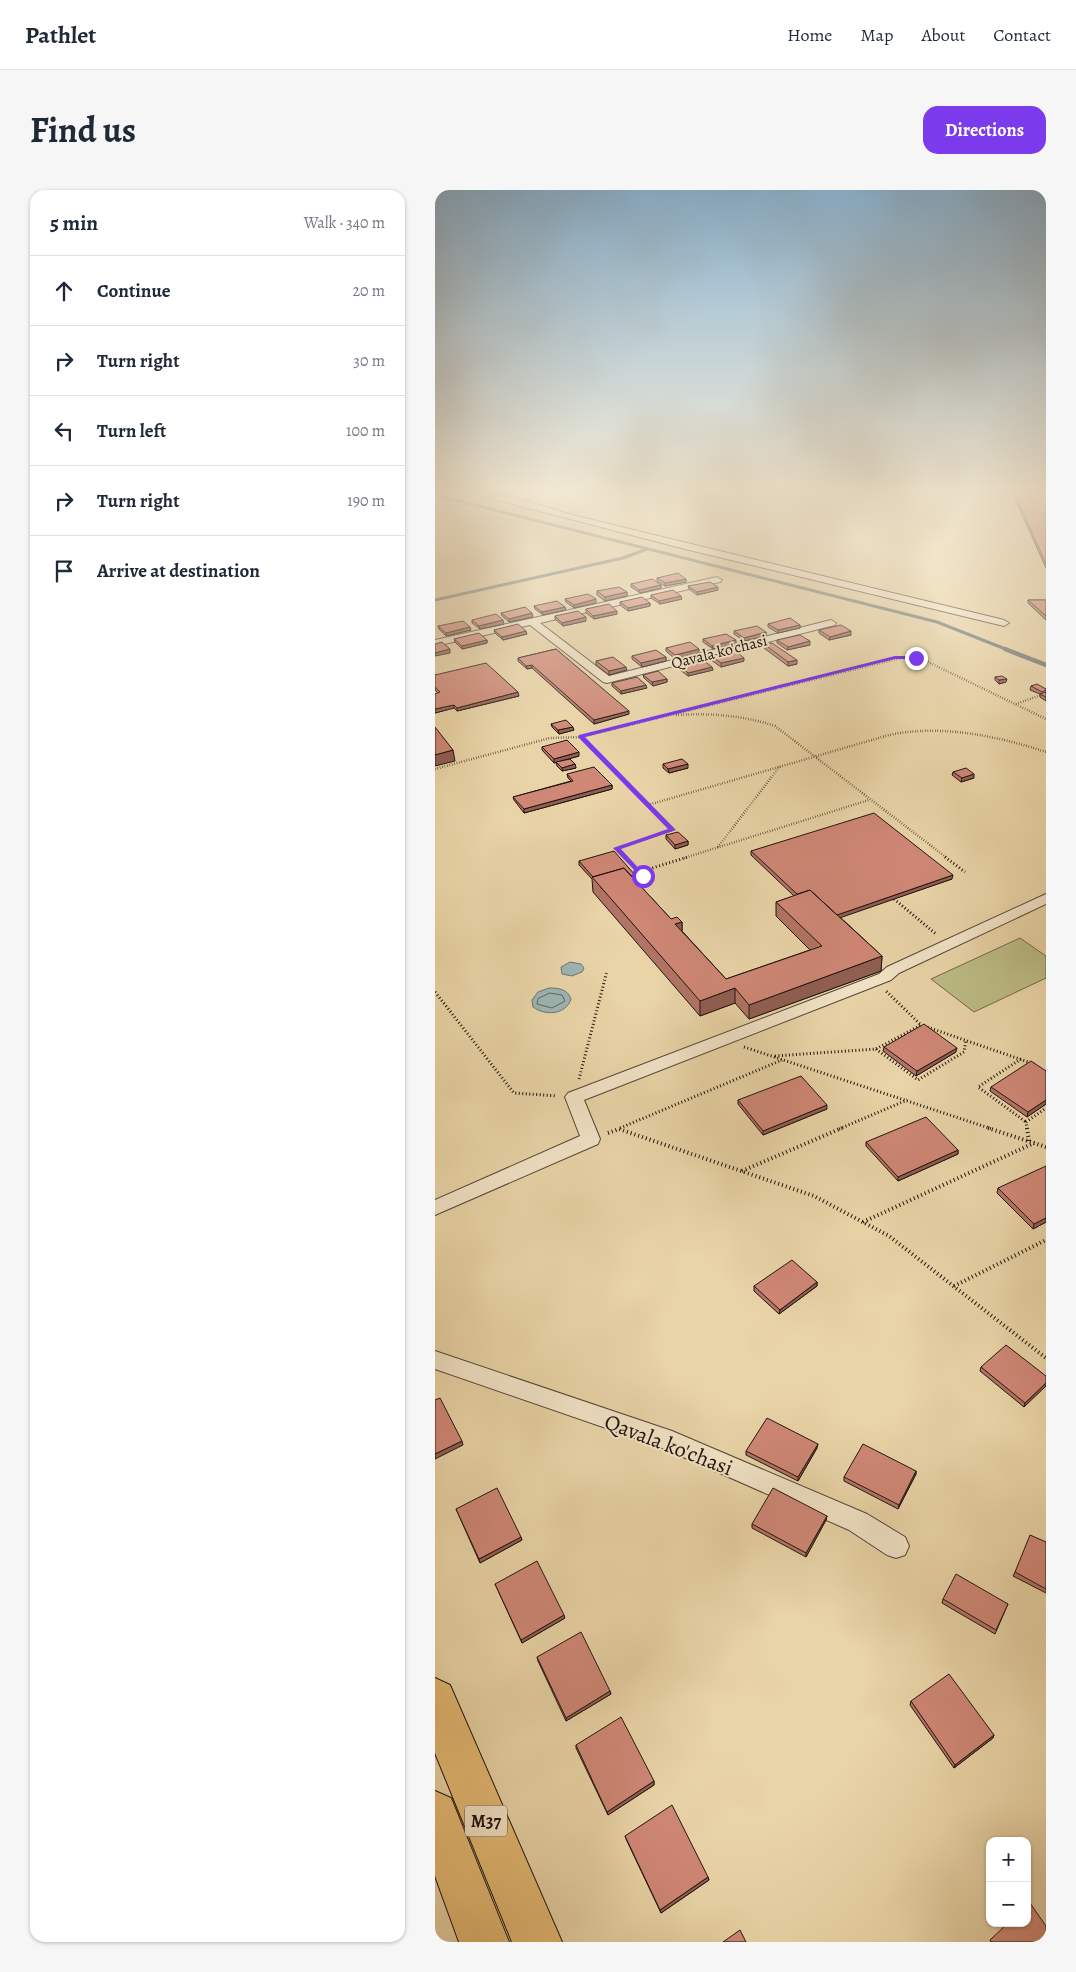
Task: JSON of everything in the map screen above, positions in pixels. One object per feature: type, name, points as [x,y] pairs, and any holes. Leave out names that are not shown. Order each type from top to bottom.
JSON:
[{"type":"highway","name":"M37","points":[[435,1701],[537,1942]]},
{"type":"highway","name":"M37","points":[[435,1814],[484,1942]]},
{"type":"street","points":[[796,572],[1004,623]]},
{"type":"street","points":[[435,643],[717,580]]},
{"type":"street","name":"Qavala ko'chasi","points":[[531,621],[607,680],[831,623]]},
{"type":"street","points":[[435,1208],[591,1139],[574,1097],[885,977],[893,970],[1046,898]]},
{"type":"street","name":"Qavala ko'chasi","points":[[435,1360],[664,1438],[858,1522],[896,1546]]},
{"type":"path","points":[[435,769],[550,738],[581,737],[905,657],[926,661],[1046,719]]},
{"type":"path","points":[[1015,704],[1041,695]]},
{"type":"path","points":[[667,715],[720,714],[761,721],[775,726],[965,872]]},
{"type":"path","points":[[648,805],[780,766],[895,735],[925,732],[981,737],[1046,752]]},
{"type":"path","points":[[581,737],[673,830],[617,848],[643,876],[638,886],[644,893]]},
{"type":"path","points":[[717,848],[780,766]]},
{"type":"path","points":[[639,872],[870,800]]},
{"type":"path","points":[[895,899],[948,944]]},
{"type":"path","points":[[435,992],[514,1093],[574,1097],[607,970]]},
{"type":"path","points":[[876,980],[921,1025],[1022,1059],[1039,1067]]},
{"type":"path","points":[[772,1056],[876,1049],[921,1025]]},
{"type":"path","points":[[722,1040],[1046,1146]]},
{"type":"path","points":[[876,1049],[918,1080],[964,1052],[966,1040]]},
{"type":"path","points":[[1022,1059],[978,1087],[1026,1122],[1029,1141]]},
{"type":"path","points":[[591,1139],[783,1060]]},
{"type":"path","points":[[742,1171],[907,1100]]},
{"type":"path","points":[[1026,1122],[1046,1108]]},
{"type":"path","points":[[619,1129],[814,1196],[863,1222],[889,1236],[1046,1358]]},
{"type":"path","points":[[863,1222],[1035,1143]]},
{"type":"path","points":[[954,1286],[1046,1240]]},
{"type":"shaded area","points":[[1020,938],[1046,956],[1046,978],[974,1012],[931,979]]},
{"type":"water","points":[[570,962],[581,964],[584,968],[582,972],[572,976],[562,974],[561,967]]},
{"type":"water","points":[[549,988],[559,989],[568,993],[571,999],[565,1008],[549,1013],[533,1007],[532,1000],[538,992]]},
{"type":"building","points":[[678,573],[686,579],[665,583],[657,578]]},
{"type":"building","points":[[652,579],[661,585],[639,590],[631,584]]},
{"type":"building","points":[[710,582],[718,587],[697,592],[688,586]]},
{"type":"building","points":[[619,587],[627,592],[605,597],[597,591]]},
{"type":"building","points":[[673,590],[681,596],[659,601],[651,595]]},
{"type":"building","points":[[588,594],[596,599],[574,605],[565,599]]},
{"type":"building","points":[[642,597],[650,603],[628,608],[620,602]]},
{"type":"building","points":[[1028,600],[1046,600],[1046,616]]},
{"type":"building","points":[[557,601],[565,607],[542,612],[534,606]]},
{"type":"building","points":[[609,604],[617,611],[593,616],[586,609]]},
{"type":"building","points":[[525,607],[532,613],[509,619],[501,613]]},
{"type":"building","points":[[578,611],[586,617],[562,623],[555,616]]},
{"type":"building","points":[[496,614],[503,620],[479,626],[472,620]]},
{"type":"building","points":[[790,618],[800,625],[778,630],[768,624]]},
{"type":"building","points":[[463,621],[470,627],[446,633],[438,626]]},
{"type":"building","points":[[518,624],[526,631],[502,637],[494,630]]},
{"type":"building","points":[[841,625],[851,631],[830,637],[819,630]]},
{"type":"building","points":[[757,626],[766,632],[744,638],[734,631]]},
{"type":"building","points":[[479,633],[487,640],[462,646],[454,639]]},
{"type":"building","points":[[726,634],[736,640],[712,646],[703,639]]},
{"type":"building","points":[[800,635],[810,641],[788,647],[777,640]]},
{"type":"building","points":[[442,642],[450,649],[435,653],[435,644]]},
{"type":"building","points":[[690,642],[699,649],[675,655],[666,648]]},
{"type":"building","points":[[772,643],[797,660],[788,662],[764,644]]},
{"type":"building","points":[[556,649],[629,711],[594,720],[532,665],[526,666],[518,658]]},
{"type":"building","points":[[656,650],[666,657],[641,663],[632,656]]},
{"type":"building","points":[[734,650],[744,658],[721,663],[711,656]]},
{"type":"building","points":[[613,657],[626,667],[609,671],[596,661]]},
{"type":"building","points":[[703,660],[712,667],[688,673],[679,665]]},
{"type":"building","points":[[486,663],[518,692],[457,708],[454,705],[435,709],[435,694],[440,692],[435,687],[435,675]]},
{"type":"building","points":[[658,671],[667,679],[652,682],[643,675]]},
{"type":"building","points":[[1002,676],[1007,679],[999,680],[995,677]]},
{"type":"building","points":[[637,677],[646,685],[621,691],[612,683]]},
{"type":"building","points":[[1037,684],[1046,690],[1042,692],[1031,686]]},
{"type":"building","points":[[566,720],[573,727],[558,730],[551,724]]},
{"type":"building","points":[[435,727],[453,750],[435,755]]},
{"type":"building","points":[[567,740],[579,752],[554,759],[542,747]]},
{"type":"building","points":[[570,759],[575,764],[562,768],[556,762]]},
{"type":"building","points":[[682,759],[688,764],[668,769],[663,764]]},
{"type":"building","points":[[594,767],[612,785],[524,809],[513,797],[573,781],[567,774]]},
{"type":"building","points":[[966,768],[974,774],[962,778],[953,772]]},
{"type":"building","points":[[874,813],[953,875],[837,915],[810,890],[797,894],[751,851]]},
{"type":"building","points":[[678,832],[688,841],[675,845],[666,835]]},
{"type":"building","points":[[614,851],[635,875],[631,876],[624,868],[593,877],[579,861]]},
{"type":"building","points":[[624,868],[671,919],[677,917],[682,922],[675,924],[726,979],[822,946],[776,902],[810,890],[882,956],[749,1005],[735,988],[700,1001],[592,877]]},
{"type":"building","points":[[924,1024],[957,1048],[917,1071],[884,1047]]},
{"type":"building","points":[[1031,1061],[1046,1071],[1046,1100],[1028,1112],[991,1087]]},
{"type":"building","points":[[801,1076],[827,1105],[763,1131],[738,1100]]},
{"type":"building","points":[[926,1117],[958,1150],[898,1177],[866,1142]]},
{"type":"building","points":[[1046,1166],[1046,1218],[1034,1224],[998,1188]]},
{"type":"building","points":[[792,1260],[817,1282],[780,1310],[754,1286]]},
{"type":"building","points":[[1006,1345],[1046,1376],[1046,1383],[1025,1403],[981,1367]]},
{"type":"building","points":[[440,1398],[462,1441],[435,1454],[435,1400]]},
{"type":"building","points":[[767,1418],[818,1444],[798,1477],[746,1451]]},
{"type":"building","points":[[863,1444],[916,1471],[899,1505],[844,1477]]},
{"type":"building","points":[[497,1488],[521,1537],[479,1559],[456,1509]]},
{"type":"building","points":[[773,1488],[827,1516],[806,1553],[752,1524]]},
{"type":"building","points":[[1030,1535],[1046,1542],[1046,1589],[1015,1572]]},
{"type":"building","points":[[537,1561],[564,1615],[521,1640],[495,1584]]},
{"type":"building","points":[[956,1574],[1008,1604],[996,1630],[943,1599]]},
{"type":"building","points":[[581,1632],[610,1691],[566,1718],[537,1657]]},
{"type":"building","points":[[949,1674],[994,1735],[955,1765],[911,1701]]},
{"type":"building","points":[[621,1717],[654,1781],[607,1812],[576,1745]]},
{"type":"building","points":[[672,1805],[708,1877],[660,1910],[625,1836]]},
{"type":"building","points":[[1031,1904],[1046,1926],[1046,1942],[991,1942],[990,1940],[1004,1927],[1031,1927]]},
{"type":"building","points":[[740,1930],[746,1942],[723,1942]]},
{"type":"waterway","points":[[435,600],[561,572]]},
{"type":"waterway","points":[[738,572],[937,622],[1008,650]]},
{"type":"waterway","points":[[1005,649],[1046,665]]},
{"type":"route","points":[[643,876],[617,848],[673,830],[581,737],[895,658],[916,658]]}]
